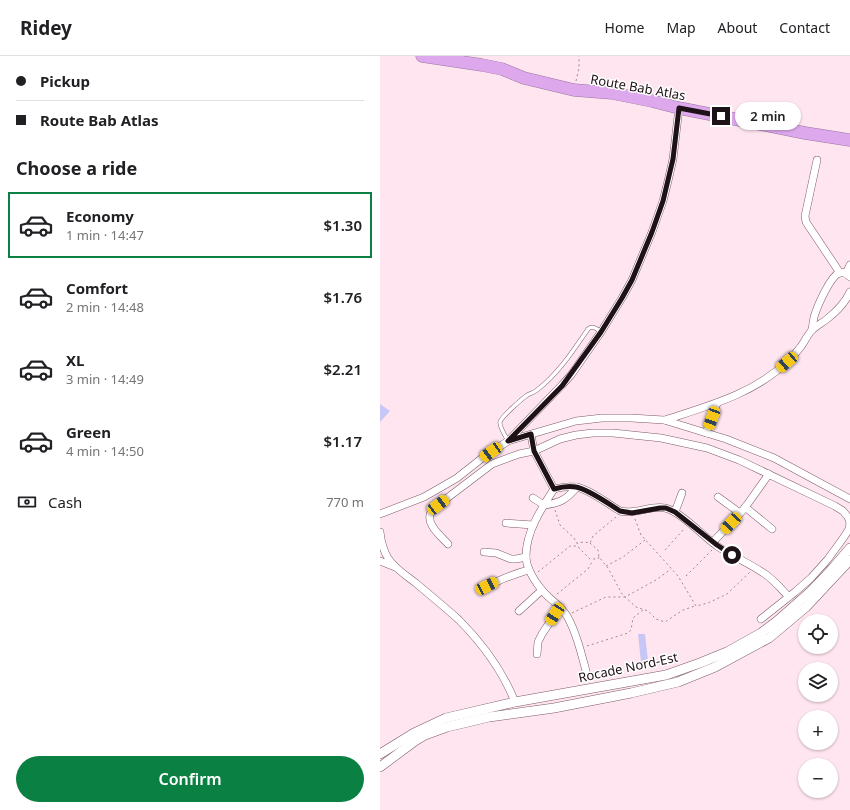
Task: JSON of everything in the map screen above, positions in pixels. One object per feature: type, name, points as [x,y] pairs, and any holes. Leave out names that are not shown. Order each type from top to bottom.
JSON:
[{"type":"highway","name":"Route Bab Atlas","points":[[422,56],[482,64],[524,78],[574,90],[612,93],[679,108],[806,133],[850,140]]},
{"type":"street","points":[[380,514],[411,502],[438,489],[457,478],[481,459],[508,441],[562,386],[581,361],[601,332],[632,280],[652,232],[663,201],[673,159],[679,108]]},
{"type":"street","points":[[817,160],[805,216],[806,222],[845,274]]},
{"type":"street","points":[[845,274],[850,265]]},
{"type":"street","points":[[812,330],[815,314],[824,292],[834,276],[845,274]]},
{"type":"street","points":[[664,420],[737,395],[774,373],[802,346],[812,330],[839,308],[850,292]]},
{"type":"street","points":[[706,433],[717,403]]},
{"type":"street","points":[[508,441],[576,421],[602,418],[664,420],[726,439],[774,458],[850,499]]},
{"type":"street","points":[[448,544],[431,524],[430,517],[432,511],[492,464],[519,454],[534,451],[576,435],[593,433],[613,433],[661,438],[707,448],[739,460],[835,506],[843,511],[848,517],[850,523],[849,529],[844,537],[828,559],[811,578],[796,592],[761,619]]},
{"type":"street","points":[[531,434],[534,451],[554,489]]},
{"type":"street","points":[[715,544],[769,474]]},
{"type":"street","points":[[586,671],[571,624],[560,607],[542,590],[530,573],[526,557],[533,525],[554,489],[577,487],[620,511],[632,513],[666,508],[675,512],[715,544],[765,574],[789,597]]},
{"type":"street","points":[[533,498],[544,505],[560,502],[565,500],[577,487]]},
{"type":"street","points":[[675,512],[682,493]]},
{"type":"street","points":[[718,497],[740,513]]},
{"type":"street","points":[[745,507],[772,529]]},
{"type":"street","points":[[506,523],[533,525]]},
{"type":"street","points":[[380,532],[382,543],[389,559],[396,567],[459,620],[476,639],[492,660],[511,691],[515,702]]},
{"type":"street","name":"Rocade Nord-Est","points":[[380,754],[414,732],[446,718],[515,702],[666,674],[727,652],[761,633],[777,621],[811,591],[850,548]]},
{"type":"street","points":[[484,552],[496,553],[511,559],[526,557]]},
{"type":"street","name":"Rocade Nord-Est","points":[[380,767],[425,735],[447,727],[489,717],[554,708],[631,693],[678,682],[715,667],[769,638],[806,608],[850,560]]},
{"type":"street","points":[[380,561],[396,567]]},
{"type":"street","points":[[487,586],[512,575],[530,573]]},
{"type":"street","points":[[519,611],[542,590]]},
{"type":"street","points":[[537,654],[538,642],[560,607]]},
{"type":"lane","points":[[508,441],[500,425],[500,420],[527,395],[536,391],[562,366],[590,327],[593,327],[601,332]]},
{"type":"path","points":[[574,90],[579,68],[579,56]]},
{"type":"path","points":[[552,504],[560,525],[574,538],[584,554],[590,559],[598,559],[600,557]]},
{"type":"path","points":[[590,543],[592,536],[615,518],[620,511]]},
{"type":"path","points":[[632,513],[645,540],[678,576],[696,606]]},
{"type":"path","points":[[665,550],[689,523]]},
{"type":"path","points":[[606,566],[623,557],[645,540]]},
{"type":"path","points":[[577,543],[590,543],[598,550],[600,557],[622,594],[636,607],[648,611],[656,619],[665,622],[683,610],[708,603],[727,594],[755,568]]},
{"type":"path","points":[[686,576],[715,544]]},
{"type":"path","points":[[530,573],[544,567],[570,546],[578,546]]},
{"type":"path","points":[[551,599],[588,569],[593,559]]},
{"type":"path","points":[[566,616],[606,596],[625,597],[656,580],[672,569]]},
{"type":"path","points":[[579,648],[628,633],[631,630],[633,618],[644,610]]},
{"type":"water","points":[[380,404],[390,411],[380,422]]},
{"type":"water","points":[[638,634],[645,634],[648,661],[641,662]]},
{"type":"route","points":[[721,116],[679,108],[673,159],[663,201],[632,280],[601,332],[562,386],[508,441],[531,434],[534,451],[554,489],[577,487],[620,511],[625,512],[632,513],[654,508],[666,508],[675,512],[732,555]]}]
